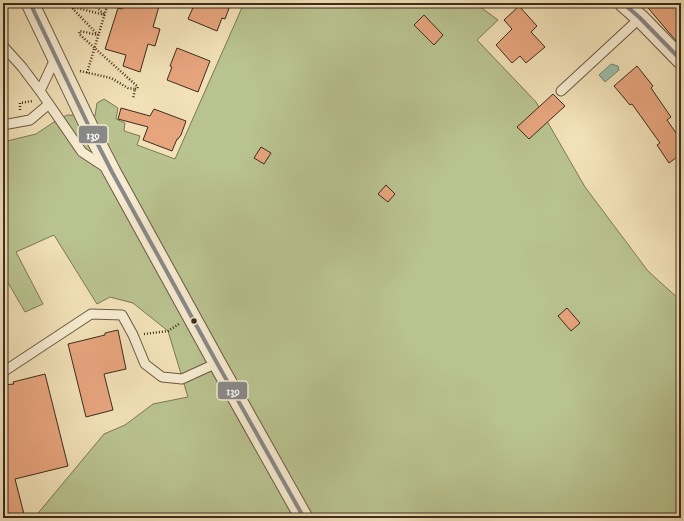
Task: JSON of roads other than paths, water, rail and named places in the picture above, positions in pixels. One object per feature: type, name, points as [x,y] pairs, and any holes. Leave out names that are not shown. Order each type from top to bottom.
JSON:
[{"type":"street","points":[[30,3],[112,172],[304,518]]},
{"type":"street","points":[[623,3],[640,18],[681,60]]},
{"type":"lane","points":[[561,91],[640,18]]},
{"type":"lane","points":[[3,46],[22,67],[40,91],[82,152],[112,172]]},
{"type":"lane","points":[[40,91],[58,63]]},
{"type":"lane","points":[[3,126],[30,120],[49,104]]},
{"type":"lane","points":[[3,372],[91,314],[122,315],[133,335],[145,364],[162,377],[182,379],[217,363]]}]
